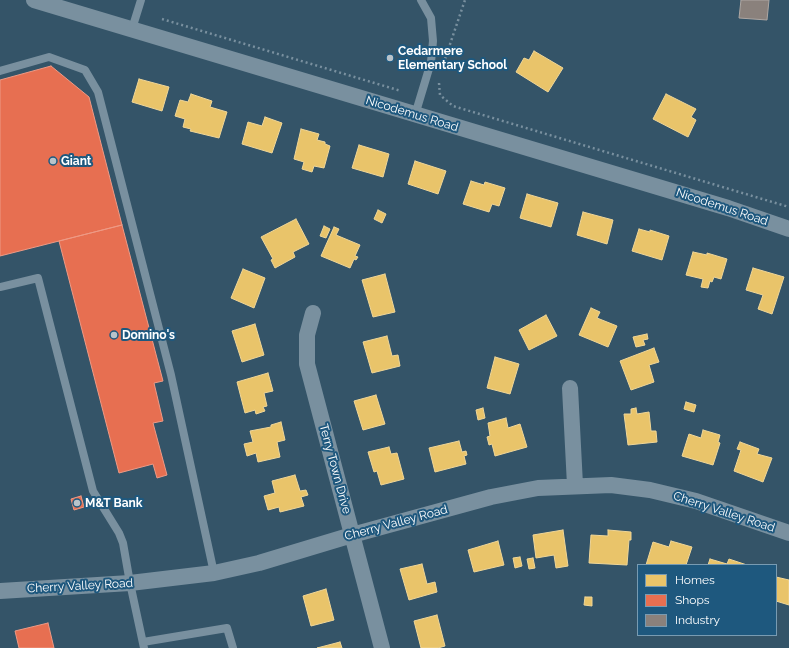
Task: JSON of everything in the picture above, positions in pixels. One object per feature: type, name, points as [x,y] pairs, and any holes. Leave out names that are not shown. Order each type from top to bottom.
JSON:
[{"type":"street","name":"Nicodemus Road","points":[[34,0],[728,208],[789,229]]},
{"type":"street","name":"Terry Town Drive","points":[[313,313],[307,335],[306,364],[382,648]]},
{"type":"street","points":[[570,388],[575,485]]},
{"type":"street","name":"Cherry Valley Road","points":[[0,591],[130,584],[214,573],[259,563],[352,535],[491,497],[538,488],[575,485],[612,485],[650,490],[696,501],[789,533]]},
{"type":"lane","points":[[132,29],[141,0]]},
{"type":"lane","points":[[415,115],[431,62],[433,40],[431,18],[421,0]]},
{"type":"lane","points":[[0,71],[49,57],[85,70],[98,92],[171,375],[214,573]]},
{"type":"lane","points":[[0,288],[38,278],[93,491],[119,533],[123,543],[130,584],[144,645],[227,628],[232,648]]},
{"type":"path","points":[[444,61],[465,0]]},
{"type":"path","points":[[162,19],[401,90]]},
{"type":"path","points":[[438,82],[440,95],[453,106],[789,207]]},
{"type":"building: Homes","points":[[534,51],[563,68],[548,92],[516,72],[524,58],[529,60]]},
{"type":"building: Homes","points":[[139,79],[169,87],[162,111],[132,102]]},
{"type":"building: Homes","points":[[191,94],[212,101],[210,107],[227,112],[219,138],[190,131],[191,129],[183,127],[185,119],[175,116],[180,100],[188,102]]},
{"type":"building: Homes","points":[[666,94],[696,109],[691,117],[696,120],[688,137],[653,119]]},
{"type":"building: Homes","points":[[265,117],[282,123],[272,153],[242,144],[248,122],[262,126]]},
{"type":"building: Homes","points":[[301,129],[319,134],[317,140],[325,142],[325,144],[330,146],[324,168],[314,166],[312,172],[302,169],[304,162],[294,159]]},
{"type":"building: Homes","points":[[359,145],[389,154],[383,177],[352,168]]},
{"type":"building: Homes","points":[[415,161],[446,171],[438,194],[408,184]]},
{"type":"building: Homes","points":[[471,181],[484,185],[485,182],[505,188],[499,206],[492,204],[489,212],[463,204]]},
{"type":"building: Homes","points":[[527,194],[558,203],[551,227],[520,218]]},
{"type":"building: Homes","points":[[378,210],[386,214],[382,223],[374,219]]},
{"type":"building: Homes","points":[[583,212],[613,220],[607,244],[577,235]]},
{"type":"building: Homes","points":[[296,219],[309,244],[293,252],[295,257],[275,268],[271,260],[273,259],[261,237]]},
{"type":"building: Homes","points":[[324,226],[330,229],[326,238],[320,236]]},
{"type":"building: Homes","points":[[334,227],[339,229],[336,235],[360,245],[355,256],[358,257],[356,260],[354,259],[350,268],[321,256]]},
{"type":"building: Homes","points":[[639,229],[650,232],[650,230],[669,236],[662,260],[632,251]]},
{"type":"building: Homes","points":[[693,252],[707,255],[707,253],[727,259],[721,279],[714,277],[712,282],[710,281],[708,288],[701,287],[703,279],[686,275]]},
{"type":"building: Homes","points":[[753,268],[784,277],[772,314],[758,309],[763,295],[746,290]]},
{"type":"building: Homes","points":[[243,269],[265,278],[254,308],[231,298]]},
{"type":"building: Homes","points":[[385,274],[395,312],[373,317],[362,280]]},
{"type":"building: Homes","points":[[591,308],[600,312],[597,318],[617,326],[608,347],[579,335]]},
{"type":"building: Homes","points":[[546,315],[557,336],[529,350],[519,330]]},
{"type":"building: Homes","points":[[255,324],[264,355],[242,362],[232,331]]},
{"type":"building: Homes","points":[[647,334],[648,339],[643,340],[645,345],[636,347],[633,337]]},
{"type":"building: Homes","points":[[387,336],[392,356],[398,355],[400,366],[372,373],[363,342]]},
{"type":"building: Homes","points":[[654,348],[659,362],[649,365],[654,382],[631,390],[620,361]]},
{"type":"building: Homes","points":[[495,357],[519,364],[510,394],[487,388]]},
{"type":"building: Homes","points":[[268,373],[273,391],[264,393],[267,406],[263,407],[265,411],[256,414],[255,410],[245,413],[237,382]]},
{"type":"building: Homes","points":[[376,395],[385,424],[363,430],[354,401]]},
{"type":"building: Homes","points":[[686,402],[696,405],[694,412],[684,409]]},
{"type":"building: Homes","points":[[483,408],[485,418],[478,420],[476,410]]},
{"type":"building: Homes","points":[[636,408],[637,414],[649,412],[651,431],[656,431],[657,442],[628,445],[624,414],[631,414],[631,409]]},
{"type":"building: Homes","points":[[506,418],[508,428],[520,424],[527,447],[495,456],[492,444],[489,445],[487,437],[490,436],[488,423]]},
{"type":"building: Homes","points":[[281,422],[285,440],[277,442],[280,457],[258,462],[256,453],[247,456],[244,444],[253,442],[250,431],[271,427],[271,425]]},
{"type":"building: Homes","points":[[703,430],[720,435],[718,442],[720,443],[713,465],[682,456],[689,434],[701,438]]},
{"type":"building: Homes","points":[[459,441],[462,452],[466,451],[467,455],[464,456],[466,464],[435,472],[429,448]]},
{"type":"building: Homes","points":[[740,442],[759,449],[757,454],[772,458],[763,482],[734,471],[741,450],[737,449]]},
{"type":"building: Homes","points":[[389,447],[391,454],[397,453],[404,479],[381,485],[377,471],[374,472],[368,452]]},
{"type":"building: Homes","points":[[295,475],[300,491],[306,490],[308,495],[301,497],[304,506],[280,512],[279,507],[268,510],[264,496],[275,493],[272,481]]},
{"type":"building: Homes","points":[[563,530],[568,566],[556,568],[554,555],[536,558],[533,535]]},
{"type":"building: Homes","points":[[608,530],[631,532],[627,565],[589,563],[591,535],[608,536]]},
{"type":"building: Homes","points":[[498,541],[504,565],[474,572],[468,550]]},
{"type":"building: Homes","points":[[671,541],[692,547],[686,564],[646,564],[653,542],[669,547]]},
{"type":"building: Homes","points":[[520,557],[522,566],[515,568],[513,558]]},
{"type":"building: Homes","points":[[533,558],[535,568],[529,569],[527,559]]},
{"type":"building: Homes","points":[[710,559],[727,564],[708,564]]},
{"type":"building: Homes","points":[[729,559],[744,564],[727,564]]},
{"type":"building: Homes","points":[[422,564],[427,584],[435,582],[437,592],[409,600],[400,569]]},
{"type":"building: Homes","points":[[777,577],[789,580],[789,605],[777,601]]},
{"type":"building: Homes","points":[[326,589],[334,620],[311,626],[303,596]]},
{"type":"building: Homes","points":[[585,597],[592,597],[592,606],[584,605]]},
{"type":"building: Homes","points":[[437,615],[445,646],[438,648],[421,648],[414,621]]},
{"type":"building: Homes","points":[[340,642],[342,648],[317,648]]},
{"type":"building: Shops","name":"Giant","points":[[51,66],[89,97],[122,225],[0,256],[0,80]]},
{"type":"building: Shops","points":[[122,225],[163,381],[154,383],[163,421],[153,423],[167,475],[157,478],[153,464],[119,473],[59,241]]},
{"type":"building: Shops","name":"M&T Bank","points":[[81,496],[84,507],[74,510],[71,499]]},
{"type":"building: Shops","points":[[48,623],[54,648],[19,648],[15,631]]},
{"type":"building: Industry","points":[[741,0],[769,0],[767,20],[739,18]]},
{"type":"place","name":"Cedarmere Elementary School","points":[[390,58]]},
{"type":"place","name":"Giant","points":[[53,161]]},
{"type":"place","name":"Domino's","points":[[114,335]]},
{"type":"place","name":"M&T Bank","points":[[77,503]]}]
